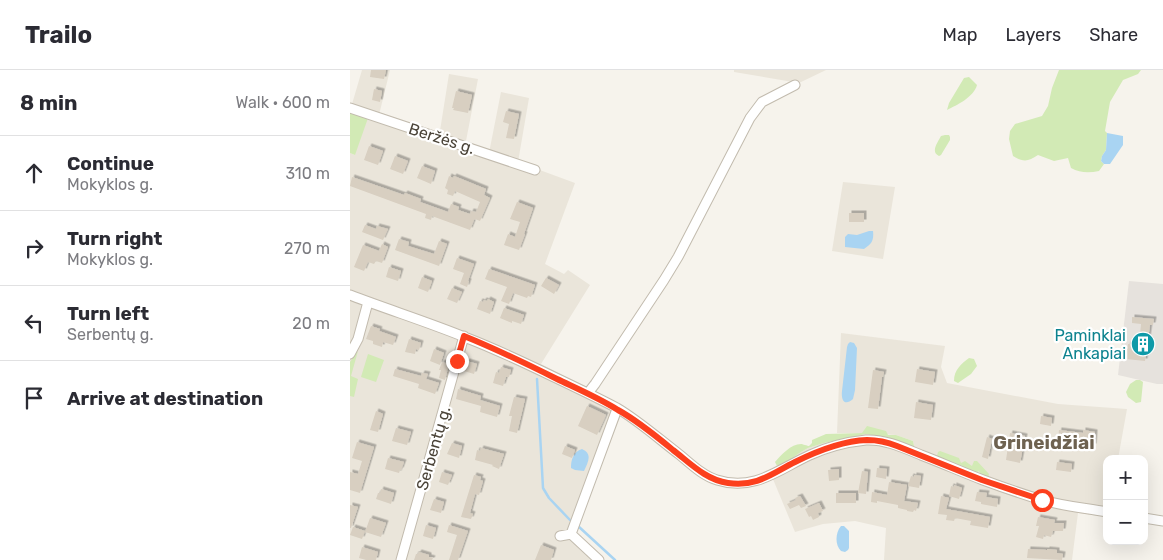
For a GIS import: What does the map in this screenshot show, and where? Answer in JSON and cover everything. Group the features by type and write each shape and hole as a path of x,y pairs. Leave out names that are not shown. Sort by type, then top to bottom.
{"street":[{"path":"588,393 678,257 750,118 762,102 795,85"},
{"name":"Beržės g.","path":"350,108 535,170"},
{"path":"350,295 464,336 588,393 637,421 696,468 722,482 741,483 757,481 767,478 803,458 826,448 867,440 884,442 905,448 982,480 1042,500 1103,511"},
{"path":"350,354 358,339 368,302"},
{"name":"Serbentų g.","path":"401,560 464,336"},
{"path":"571,534 617,409"},
{"path":"1148,519 1163,521"},
{"path":"560,536 571,534"},
{"path":"571,534 599,560"}],"shaded area":[{"path":"362,70 390,70 379,115 439,137 449,74 478,79 465,146 489,153 501,92 529,98 518,162 575,183 545,264 564,274 568,270 590,285 541,364 624,407 575,534 599,560 350,560 350,153 355,155 350,111"},
{"path":"734,70 826,70 799,83 734,72"},
{"path":"843,182 895,187 883,259 832,251"},
{"path":"1129,281 1163,284 1163,384 1118,375"},
{"path":"841,333 945,346 941,367 947,383 1058,404 1127,409 1119,455 1103,455 1103,516 1078,513 1072,560 884,560 886,528 855,521 823,524 795,532 770,472 777,466 808,448 866,434 914,446 913,441 896,435 837,433"}],"green space":[{"path":"1059,70 1141,70 1138,74 1123,80 1110,102 1105,131 1107,133 1106,150 1101,161 1104,164 1099,171 1085,172 1074,170 1071,168 1068,158 1054,161 1038,155 1026,160 1013,156 1009,139 1010,131 1015,124 1042,116 1048,106"},
{"path":"969,77 977,85 975,89 965,100 947,110 949,103 964,78"},
{"path":"350,111 368,118 355,155 350,153"},
{"path":"949,135 950,140 939,156 936,154 935,149 941,136"},
{"path":"358,351 351,376 358,379 354,397 350,396 350,362"},
{"path":"368,354 384,360 376,382 361,377"},
{"path":"969,358 974,359 977,366 971,374 958,383 954,381 957,370"},
{"path":"1136,380 1143,382 1141,402 1136,403 1128,397 1126,392 1130,384"},
{"path":"867,426 886,431 888,435 896,435 913,441 914,446 912,448 891,439 866,434 808,448 777,466 775,462 787,450 797,444 809,446 812,440 826,434 862,433"},
{"path":"940,451 959,458 961,463 965,461 972,466 974,461 977,461 989,474 988,478 980,474 979,471 975,473 963,469 961,465 945,462 937,456"}],"water":[{"path":"1107,133 1123,136 1123,145 1110,164 1104,164 1101,161 1106,150"},
{"path":"873,231 873,239 864,249 845,247 845,237 848,234 857,235"},
{"path":"850,342 854,343 857,348 855,390 853,399 845,402 842,394 847,347"},
{"path":"582,449 588,453 588,461 584,471 575,470 571,468 572,459 576,452"},
{"path":"841,526 844,526 849,531 849,548 845,552 841,551 837,542 837,535"}],"building":[{"path":"371,70 386,70 384,79 370,77"},
{"path":"374,89 382,91 380,102 372,100"},
{"path":"456,91 472,95 468,113 453,110"},
{"path":"506,111 519,114 514,139 506,138 509,124 503,122"},
{"path":"369,146 383,151 378,165 364,160"},
{"path":"395,156 408,161 403,174 390,169"},
{"path":"422,166 435,171 431,184 417,178"},
{"path":"449,176 453,178 454,176 486,189 484,195 490,198 480,221 475,219 470,230 432,216 431,220 425,218 426,214 350,186 352,177 404,195 405,193 421,199 420,202 448,212 451,204 459,207 458,210 470,214 471,211 476,212 480,202 455,191 453,196 447,194 448,190 445,188"},
{"path":"517,202 533,208 519,250 504,245 508,234 515,237 520,222 510,219"},
{"path":"849,213 864,213 864,222 849,222"},
{"path":"365,225 376,229 377,226 388,229 383,240 362,232"},
{"path":"399,239 409,242 408,246 434,254 439,241 447,244 439,266 395,250"},
{"path":"382,244 388,247 382,263 376,261 374,264 368,262 364,271 354,267 363,245 379,251"},
{"path":"457,258 474,264 467,287 460,284 464,273 453,269"},
{"path":"389,267 401,271 398,281 386,277"},
{"path":"489,269 535,285 531,297 528,296 527,298 513,293 509,304 501,301 507,287 485,279"},
{"path":"422,277 432,281 428,292 418,288"},
{"path":"546,278 559,285 554,294 541,286"},
{"path":"452,288 462,292 457,303 447,299"},
{"path":"488,299 494,302 490,314 477,309 480,301 487,301"},
{"path":"504,308 524,315 521,324 512,321 512,323 500,318"},
{"name":"Paminklai Ankapiai","path":"1132,317 1154,319 1153,325 1150,325 1145,361 1126,359 1128,344 1139,345 1141,324 1132,323"},
{"path":"371,326 396,337 393,345 383,342 382,347 366,339"},
{"path":"409,339 421,343 419,350 416,349 415,354 405,352"},
{"path":"434,349 444,353 440,365 430,361"},
{"path":"467,361 477,364 474,374 464,371"},
{"path":"442,362 449,364 445,380 439,378"},
{"path":"501,367 511,370 503,386 493,383 496,372 499,373"},
{"path":"395,369 421,376 422,373 428,374 426,379 439,383 435,394 418,388 419,384 393,376"},
{"path":"917,369 935,372 933,385 915,382"},
{"path":"873,370 884,372 878,409 868,408"},
{"path":"458,389 481,396 480,400 500,406 497,417 480,412 481,406 456,399"},
{"path":"514,397 525,399 517,433 509,431 512,416 509,416"},
{"path":"916,402 933,405 931,420 914,418"},
{"path":"587,406 606,415 597,435 578,426"},
{"path":"376,411 383,414 378,432 370,430"},
{"path":"1041,416 1052,418 1051,426 1040,424"},
{"path":"396,428 411,432 407,445 392,441"},
{"path":"1059,430 1083,433 1083,430 1095,432 1094,446 1080,444 1081,441 1058,439"},
{"path":"1010,433 1025,436 1020,463 1006,460"},
{"path":"987,437 992,439 988,459 982,457"},
{"path":"357,442 374,447 360,493 350,490 350,472 358,474 362,461 352,458"},
{"path":"452,443 462,446 459,458 447,454"},
{"path":"565,446 575,450 572,458 562,454"},
{"path":"481,448 504,454 499,469 493,465 475,460 477,450 480,451"},
{"path":"388,458 404,462 399,473 385,469"},
{"path":"1057,462 1072,464 1071,472 1056,470"},
{"path":"877,468 887,469 886,479 876,477"},
{"path":"839,469 839,480 829,481 828,470"},
{"path":"862,471 868,472 866,494 858,493"},
{"path":"442,472 452,475 448,485 439,482"},
{"path":"474,475 481,477 480,480 483,481 479,495 475,494 470,513 473,514 471,519 461,517"},
{"path":"914,475 921,476 919,488 908,486 911,476 914,477"},
{"path":"889,482 907,485 904,501 918,503 916,511 898,508 898,505 877,501 877,503 871,502 872,492 887,495"},
{"path":"954,485 962,488 959,499 949,496 951,486 954,487"},
{"path":"381,489 394,493 391,504 376,499"},
{"path":"977,492 987,493 986,497 998,499 997,507 975,501"},
{"path":"836,493 856,493 856,503 836,503"},
{"path":"800,496 806,506 801,508 799,505 790,509 787,504"},
{"path":"941,496 949,498 946,509 990,517 988,528 970,525 971,521 955,518 954,521 946,520 947,515 938,514"},
{"path":"434,499 444,502 441,513 430,510"},
{"path":"819,503 823,511 818,513 819,517 813,520 805,509"},
{"path":"350,505 358,507 351,528 350,528"},
{"path":"1038,517 1055,520 1054,523 1064,523 1063,531 1053,531 1051,537 1044,535 1043,539 1036,537 1039,526 1036,526"},
{"path":"370,518 386,523 381,537 365,532"},
{"path":"426,525 436,528 433,539 423,536"},
{"path":"449,525 468,531 458,560 449,560 457,535 447,532"},
{"path":"353,527 365,531 362,539 350,535"},
{"path":"541,545 554,550 551,560 535,560"},
{"path":"362,547 378,552 376,560 359,558"},
{"path":"1028,549 1057,550 1057,553 1063,554 1062,560 1027,558"},
{"path":"419,552 429,555 429,557 433,558 432,560 414,560"}],"waterway":[{"path":"537,379 543,488 549,498 570,520"},
{"path":"578,526 615,560"}],"place":[{"name":"Paminklai Ankapiai","path":"1143,344"}],"district":[{"name":"Grineidžiai","path":"1044,442"}],"route":[{"path":"457,361 464,336 514,358 617,409 637,421 696,468 722,482 741,483 757,481 767,478 794,462 826,448 867,440 884,442 905,448 982,480 1042,500"}]}
